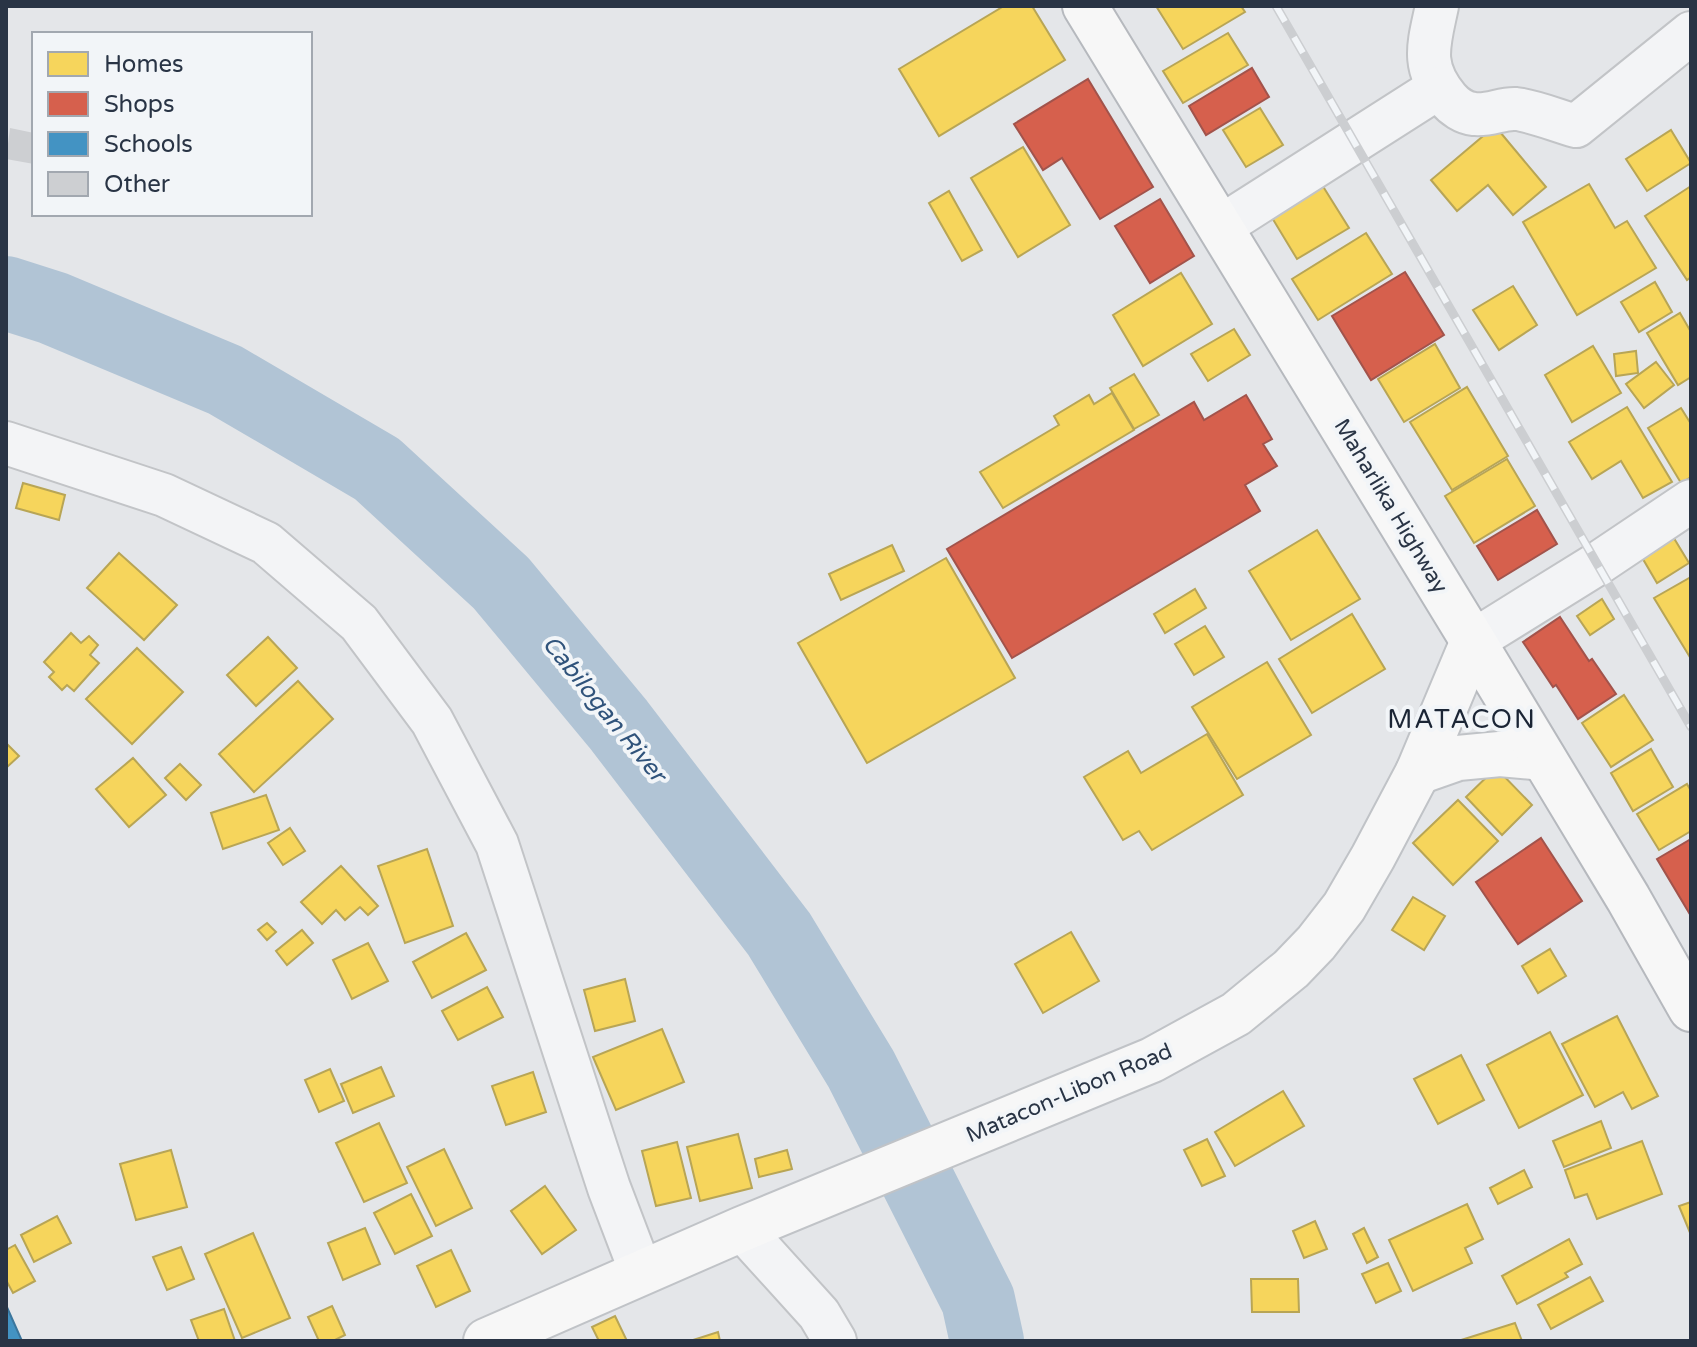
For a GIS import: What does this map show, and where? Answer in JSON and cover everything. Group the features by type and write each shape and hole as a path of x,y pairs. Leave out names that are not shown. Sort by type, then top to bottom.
{"main road":[{"name":"Maharlika Highway","path":"1085,6 1473,641 1691,1009"},
{"name":"Matacon-Libon Road","path":"486,1341 742,1229 1077,1093 1152,1060 1236,1014 1291,969 1344,907 1418,772 1473,641"},
{"path":"1418,772 1458,758 1500,754 1543,758"}],"street":[{"path":"1437,6 1429,39 1428,61 1438,88 1453,105 1468,114 1485,116 1514,109 1576,126 1691,33"},
{"path":"1220,227 1438,88"},
{"path":"6,443 164,495 266,543 359,623 432,721 497,844 609,1188 641,1272"},
{"path":"1473,641 1691,501"},
{"path":"742,1229 819,1314 835,1341"}],"building: Homes":[{"path":"1004,6 1032,6 1065,60 939,136 899,69"},
{"path":"1156,6 1241,6 1245,12 1183,49"},
{"path":"1228,33 1248,65 1183,103 1163,71"},
{"path":"1260,108 1283,145 1246,167 1223,130"},
{"path":"1495,126 1546,187 1513,215 1488,185 1457,211 1431,180"},
{"path":"1671,130 1691,163 1647,191 1626,159"},
{"path":"1023,147 1070,225 1018,257 971,178"},
{"path":"1319,180 1349,228 1297,259 1268,211"},
{"path":"1589,184 1615,228 1627,221 1656,268 1577,315 1523,222"},
{"path":"1691,186 1691,277 1687,280 1645,216"},
{"path":"949,191 982,250 962,261 929,203"},
{"path":"1366,233 1392,274 1318,320 1292,279"},
{"path":"1181,273 1212,324 1143,366 1113,315"},
{"path":"1655,282 1672,312 1639,332 1621,302"},
{"path":"1513,286 1537,325 1499,350 1473,310"},
{"path":"1680,313 1691,332 1691,377 1678,385 1647,333"},
{"path":"1234,329 1250,355 1208,381 1191,354"},
{"path":"1435,344 1460,388 1404,422 1378,379"},
{"path":"1593,346 1621,393 1572,422 1545,375"},
{"path":"1636,351 1638,373 1616,376 1614,354"},
{"path":"1656,362 1674,385 1644,408 1626,384"},
{"path":"1134,374 1159,415 1134,429 1110,388"},
{"path":"1467,387 1508,456 1452,490 1410,422"},
{"path":"1112,393 1134,430 1003,508 980,472 1059,425 1054,416 1089,395 1094,404"},
{"path":"1627,407 1672,482 1643,498 1621,461 1592,479 1569,442"},
{"path":"1681,408 1691,424 1691,477 1681,483 1648,428"},
{"path":"1507,459 1535,506 1474,543 1445,496"},
{"path":"23,483 65,495 59,520 16,508"},
{"path":"1317,530 1360,599 1291,640 1249,571"},
{"path":"1672,535 1689,563 1657,583 1640,554"},
{"path":"892,545 904,571 841,600 829,574"},
{"path":"119,553 177,605 144,640 87,588"},
{"path":"946,558 1015,678 867,763 798,643"},
{"path":"1691,577 1691,659 1654,598"},
{"path":"1195,589 1206,608 1165,633 1154,614"},
{"path":"1602,599 1614,619 1590,635 1577,616"},
{"path":"1352,614 1385,669 1312,713 1279,659"},
{"path":"1205,626 1224,657 1194,675 1175,644"},
{"path":"71,633 81,643 89,636 98,645 90,655 99,663 74,691 67,685 62,690 49,677 54,672 44,662"},
{"path":"268,637 297,668 256,706 227,675"},
{"path":"137,648 183,692 132,744 86,699"},
{"path":"1267,662 1311,735 1237,779 1192,707"},
{"path":"298,681 333,719 254,792 219,754"},
{"path":"1624,695 1653,740 1611,767 1582,723"},
{"path":"1207,734 1243,795 1152,850 1139,831 1123,840 1084,777 1128,751 1141,773"},
{"path":"6,743 19,756 6,768"},
{"path":"1651,749 1673,787 1633,811 1611,773"},
{"path":"133,758 166,795 129,827 96,789"},
{"path":"180,764 201,785 186,800 165,778"},
{"path":"1496,768 1532,805 1502,835 1466,797"},
{"path":"1687,784 1691,791 1691,831 1659,850 1637,814"},
{"path":"266,795 279,830 223,849 211,813"},
{"path":"1458,800 1498,841 1453,885 1413,843"},
{"path":"290,828 305,851 283,865 268,843"},
{"path":"427,849 453,926 405,943 378,866"},
{"path":"341,866 378,906 368,915 360,907 345,920 336,910 322,924 301,902"},
{"path":"1413,897 1445,916 1424,950 1392,930"},
{"path":"267,923 276,932 267,940 258,930"},
{"path":"302,930 313,943 287,965 276,951"},
{"path":"1071,932 1099,981 1043,1013 1015,964"},
{"path":"466,933 486,970 432,998 413,962"},
{"path":"368,943 388,981 352,999 333,960"},
{"path":"1550,949 1566,976 1538,993 1522,966"},
{"path":"625,979 635,1021 595,1031 584,990"},
{"path":"487,987 503,1017 458,1040 442,1011"},
{"path":"1617,1016 1658,1096 1632,1109 1623,1092 1595,1107 1562,1044"},
{"path":"662,1029 684,1082 616,1110 593,1057"},
{"path":"1550,1032 1583,1095 1519,1128 1487,1065"},
{"path":"1461,1055 1484,1100 1438,1124 1414,1079"},
{"path":"381,1067 394,1096 353,1113 341,1084"},
{"path":"330,1069 344,1101 319,1112 305,1080"},
{"path":"533,1072 546,1112 506,1125 492,1086"},
{"path":"1283,1091 1304,1126 1235,1166 1215,1132"},
{"path":"1601,1121 1611,1148 1564,1167 1553,1141"},
{"path":"379,1123 407,1183 364,1202 336,1143"},
{"path":"738,1134 752,1188 700,1201 687,1147"},
{"path":"1207,1139 1225,1176 1202,1186 1184,1150"},
{"path":"1642,1141 1662,1194 1597,1219 1587,1194 1575,1198 1565,1170"},
{"path":"677,1142 691,1198 656,1206 642,1151"},
{"path":"444,1149 472,1208 436,1226 407,1167"},
{"path":"171,1150 187,1207 136,1220 120,1164"},
{"path":"787,1150 792,1169 759,1177 755,1159"},
{"path":"1524,1170 1532,1187 1498,1204 1490,1188"},
{"path":"545,1186 576,1230 542,1254 511,1211"},
{"path":"411,1194 432,1236 395,1254 374,1213"},
{"path":"1691,1202 1691,1235 1679,1206"},
{"path":"1467,1204 1483,1239 1465,1248 1472,1263 1413,1291 1389,1240"},
{"path":"57,1216 71,1243 34,1262 21,1235"},
{"path":"1315,1221 1327,1249 1304,1258 1293,1231"},
{"path":"365,1228 380,1264 343,1280 328,1243"},
{"path":"1364,1228 1378,1257 1367,1263 1353,1234"},
{"path":"253,1233 290,1318 242,1338 205,1254"},
{"path":"1569,1239 1582,1264 1565,1273 1568,1277 1517,1304 1502,1276"},
{"path":"15,1245 35,1281 13,1293 6,1280 6,1250"},
{"path":"181,1247 194,1279 167,1290 153,1257"},
{"path":"451,1250 470,1291 436,1307 417,1266"},
{"path":"1388,1263 1401,1291 1376,1303 1362,1274"},
{"path":"1590,1277 1603,1301 1551,1329 1538,1305"},
{"path":"1251,1279 1298,1279 1299,1312 1252,1312"},
{"path":"332,1306 345,1335 333,1341 319,1341 308,1317"},
{"path":"224,1309 235,1341 199,1341 191,1320"},
{"path":"615,1316 627,1341 599,1341 592,1327"},
{"path":"1515,1323 1522,1341 1458,1341"},
{"path":"718,1332 720,1341 690,1341"}],"building: Shops":[{"path":"1252,68 1269,97 1206,135 1189,106"},
{"path":"1088,79 1153,187 1100,219 1062,158 1043,170 1014,124"},
{"path":"1160,199 1194,256 1150,283 1115,226"},
{"path":"1405,272 1444,335 1371,380 1332,316"},
{"path":"1246,395 1272,439 1263,444 1277,466 1245,485 1260,511 1012,658 947,549 1194,402 1204,420"},
{"path":"1537,510 1557,544 1498,580 1477,546"},
{"path":"1560,617 1589,661 1592,659 1616,694 1578,719 1523,642"},
{"path":"1541,838 1582,901 1518,944 1476,882"},
{"path":"1691,839 1691,916 1657,859"}],"building: Schools":[{"path":"6,1305 22,1341 6,1341"}],"building: Other":[{"path":"10,128 32,133 32,164 6,159"}],"waterway":[{"name":"Cabilogan River","path":"6,293 53,308 225,380 377,469 501,583 618,724 779,934 861,1069 978,1300 987,1341"}],"railway":[{"path":"1276,6 1691,727"}],"district":[{"name":"MATACON","path":"1462,719"}]}
